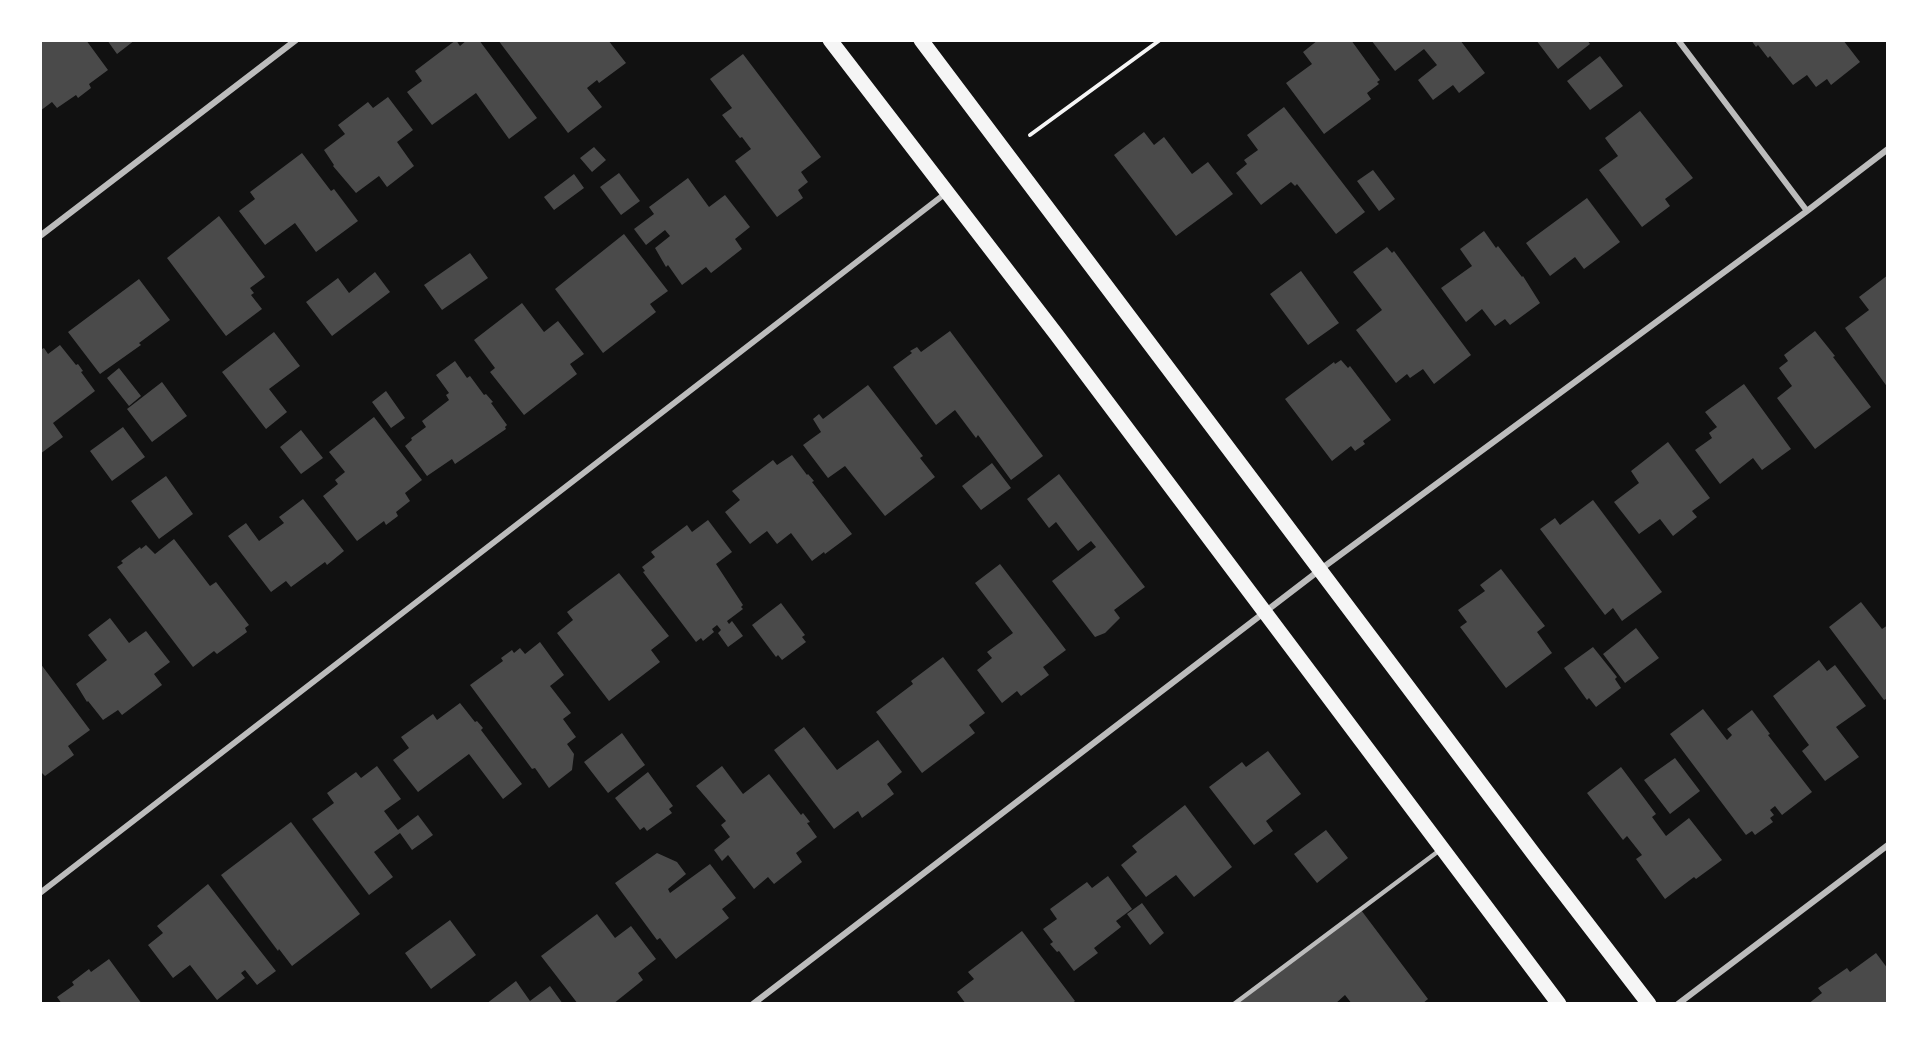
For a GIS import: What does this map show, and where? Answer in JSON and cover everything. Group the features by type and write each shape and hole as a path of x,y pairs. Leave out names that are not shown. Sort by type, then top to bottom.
{"main road":[{"path":"830,40 1056,334 1560,1004"},
{"path":"921,40 1649,1004"}],"street":[{"path":"40,236 296,40"},
{"path":"1678,40 1807,211"},
{"path":"753,1004 1265,611 1807,211 1887,149"},
{"path":"40,893 946,193"},
{"path":"1678,1004 1887,845"}],"lane":[{"path":"1234,1004 1442,848"}],"path":[{"path":"1005,154 1160,40"}],"building":[{"path":"40,40 86,40 108,70 89,84 91,88 78,98 76,95 57,108 52,102 40,111"},
{"path":"107,40 135,40 117,54"},
{"path":"456,40 460,46 467,40 479,40 537,118 509,139 476,93 432,125 407,92 422,81 415,71"},
{"path":"498,40 608,40 626,63 599,83 597,80 587,88 602,107 568,133"},
{"path":"1318,40 1351,40 1380,80 1377,82 1379,84 1367,93 1371,99 1324,134 1286,83 1312,64 1303,52"},
{"path":"1371,40 1460,40 1485,73 1459,93 1453,85 1433,100 1418,80 1437,65 1424,49 1395,71"},
{"path":"1536,40 1587,40 1590,44 1558,69"},
{"path":"1751,40 1843,40 1860,62 1831,85 1827,79 1816,87 1807,75 1793,85 1770,56 1768,58"},
{"path":"743,54 821,157 801,172 808,182 798,190 803,198 777,217 735,161 751,149 722,115 732,108 710,79"},
{"path":"1600,56 1623,86 1590,110 1567,81"},
{"path":"388,97 413,130 397,142 414,166 387,187 379,176 356,193 333,166 324,150 345,134 338,125 368,102 373,108"},
{"path":"1284,107 1365,212 1336,234 1297,184 1295,186 1291,182 1261,205 1236,173 1247,164 1244,160 1258,150 1247,135"},
{"path":"1640,111 1693,178 1665,199 1670,206 1642,227 1599,170 1618,156 1605,138"},
{"path":"1144,132 1154,145 1164,137 1192,174 1208,162 1233,194 1176,236 1114,155"},
{"path":"594,147 606,160 592,172 580,158"},
{"path":"302,153 331,191 334,189 358,221 316,252 295,223 265,245 239,211 255,199 250,192"},
{"path":"1373,170 1395,199 1379,211 1357,181"},
{"path":"619,173 640,201 621,215 600,187"},
{"path":"574,174 584,188 554,210 544,197"},
{"path":"688,178 709,207 725,195 750,227 735,239 742,249 711,273 706,267 682,285 668,265 666,267 655,248 670,236 665,230 646,245 634,229 654,214 649,207"},
{"path":"1587,198 1620,242 1584,269 1575,257 1550,276 1526,243"},
{"path":"219,216 265,277 250,288 254,293 251,295 262,309 226,336 167,258"},
{"path":"1484,231 1496,248 1498,246 1523,276 1540,303 1510,325 1505,319 1495,326 1482,309 1466,322 1441,288 1472,266 1460,249"},
{"path":"624,234 668,291 650,304 656,312 603,353 555,289"},
{"path":"1387,247 1392,253 1394,251 1471,355 1434,384 1423,369 1410,378 1407,374 1396,383 1356,330 1382,310 1353,272"},
{"path":"470,253 488,278 442,310 424,285"},
{"path":"1301,271 1339,323 1308,345 1270,294"},
{"path":"375,272 390,292 332,336 306,302 338,278 349,293"},
{"path":"1888,275 1888,388 1845,328 1869,310 1859,297"},
{"path":"139,279 170,320 139,343 141,345 100,374 68,332"},
{"path":"522,303 544,332 558,321 584,354 570,364 577,374 524,415 490,372 495,368 474,340"},
{"path":"950,331 1043,456 1011,480 978,435 976,438 955,410 936,425 893,367 912,353 910,351 917,347 921,352"},
{"path":"1815,331 1871,407 1815,449 1777,398 1792,386 1779,368 1788,361 1784,355"},
{"path":"274,332 300,366 269,389 287,412 266,429 222,372"},
{"path":"60,345 76,365 78,364 95,391 53,423 63,437 40,454 40,350 44,348 48,354"},
{"path":"1341,360 1348,368 1350,366 1391,420 1363,441 1365,444 1355,451 1351,446 1332,461 1285,399 1334,362 1335,364"},
{"path":"455,361 467,378 470,376 484,395 486,394 493,402 491,403 507,425 506,429 455,464 452,459 427,476 405,446 412,440 411,438 426,427 422,421 449,400 446,395 449,393 436,375"},
{"path":"119,368 141,396 129,406 107,378"},
{"path":"162,382 187,416 152,442 127,409"},
{"path":"1744,384 1791,449 1762,470 1753,458 1720,484 1695,450 1712,438 1709,433 1717,427 1705,412"},
{"path":"868,385 923,456 920,458 935,477 885,516 845,466 828,478 803,445 821,432 813,419 819,414 823,419"},
{"path":"386,391 405,418 391,428 372,402"},
{"path":"374,417 422,480 405,493 410,501 396,512 398,516 386,525 384,521 357,541 323,496 338,484 335,480 345,472 329,452"},
{"path":"123,427 145,457 112,481 90,451"},
{"path":"301,430 323,458 301,474 280,447"},
{"path":"1668,442 1710,498 1692,511 1697,517 1673,536 1660,519 1639,534 1614,502 1639,483 1631,471"},
{"path":"792,455 852,534 812,561 791,533 777,544 767,531 750,544 725,512 740,500 732,491 773,460 777,465"},
{"path":"992,463 1011,488 981,510 962,486"},
{"path":"1059,474 1145,587 1114,610 1120,618 1105,633 1095,637 1052,581 1096,547 1091,541 1078,551 1056,522 1049,528 1027,499"},
{"path":"166,476 193,514 159,539 131,501"},
{"path":"303,499 344,551 327,565 325,562 291,587 286,581 271,592 228,536 246,523 259,541 284,523 279,517"},
{"path":"1593,500 1662,592 1622,621 1613,608 1605,615 1540,529 1555,518 1560,525"},
{"path":"708,520 732,552 716,564 743,605 741,607 743,609 727,621 729,624 732,621 743,636 728,647 718,633 721,630 717,625 712,629 714,632 703,641 701,638 696,642 643,572 645,571 642,567 655,557 651,552 687,525 692,532"},
{"path":"174,539 210,586 216,582 249,625 245,628 247,632 217,654 214,651 193,667 117,567 123,563 121,561 140,547 141,549 146,545 155,554"},
{"path":"1000,564 1066,650 1043,667 1049,675 1021,696 1017,691 1002,703 977,670 992,658 987,652 1013,633 975,583"},
{"path":"1501,569 1545,626 1537,632 1552,653 1506,688 1460,627 1467,622 1458,610 1485,591 1480,585"},
{"path":"619,573 669,636 651,650 660,662 609,701 557,633 573,620 567,612"},
{"path":"1861,602 1882,629 1888,625 1888,698 1884,700 1829,627"},
{"path":"781,603 805,635 802,637 806,642 782,660 778,655 776,657 752,625"},
{"path":"110,618 129,643 146,631 170,662 154,674 162,685 122,715 118,710 103,720 87,702 76,684 107,660 88,635"},
{"path":"1636,628 1659,658 1625,683 1603,654"},
{"path":"540,642 564,675 550,686 571,713 563,719 576,737 567,744 574,754 572,770 549,788 535,768 532,769 470,685 503,661 501,658 512,650 514,653 520,648 525,654"},
{"path":"1593,647 1617,677 1615,679 1621,688 1596,707 1589,698 1587,700 1564,668"},
{"path":"943,657 985,713 969,725 975,733 922,773 876,712 913,684 911,681"},
{"path":"1819,660 1827,671 1835,665 1866,706 1836,727 1859,757 1825,781 1802,751 1809,745 1773,696"},
{"path":"40,663 90,730 68,746 74,755 45,776 40,771"},
{"path":"460,703 475,722 477,721 483,728 481,730 522,784 503,799 469,754 418,792 393,760 409,748 401,737 433,714 437,720"},
{"path":"1703,709 1727,740 1732,735 1727,729 1752,710 1770,734 1768,735 1812,792 1782,815 1775,806 1770,810 1774,815 1770,818 1773,822 1755,835 1752,831 1746,835 1670,734"},
{"path":"804,727 837,770 878,740 902,772 887,784 894,794 862,818 858,811 834,829 774,750"},
{"path":"622,733 645,765 608,793 584,762"},
{"path":"1268,751 1301,794 1266,821 1273,831 1254,845 1209,787 1242,762 1246,767"},
{"path":"1675,758 1700,791 1670,814 1644,780"},
{"path":"377,766 401,799 384,811 398,830 418,815 433,835 412,850 400,833 374,852 393,877 369,895 312,819 334,803 327,793 356,772 361,778"},
{"path":"722,766 743,794 769,774 801,815 803,813 810,822 807,823 817,837 796,853 802,862 774,884 768,877 754,889 728,855 722,861 714,850 730,837 721,825 726,821 696,786"},
{"path":"1621,767 1656,814 1652,817 1666,836 1689,818 1722,860 1665,899 1636,859 1642,855 1627,836 1623,840 1587,793"},
{"path":"648,772 673,806 669,809 672,813 647,831 644,827 640,830 615,798"},
{"path":"1185,805 1232,867 1194,897 1176,875 1146,897 1121,865 1137,852 1132,846"},
{"path":"291,822 360,914 292,966 279,949 278,951 221,875"},
{"path":"1326,830 1348,858 1317,883 1294,854"},
{"path":"657,853 677,862 686,874 668,889 670,893 710,864 736,898 722,909 729,918 676,959 660,938 657,940 615,883"},
{"path":"1108,876 1132,909 1116,921 1121,927 1094,948 1098,953 1074,971 1059,951 1057,952 1050,944 1053,942 1043,929 1057,919 1050,909 1087,882 1092,888"},
{"path":"208,884 276,971 257,985 245,970 241,973 245,978 217,1000 190,965 173,978 148,945 163,933 157,926"},
{"path":"1142,903 1164,933 1150,945 1127,914"},
{"path":"1361,910 1428,999 1422,1004 1352,1004 1345,995 1335,1004 1237,1004"},
{"path":"597,914 615,938 631,926 656,959 638,973 643,980 613,1004 578,1004 541,956"},
{"path":"450,920 476,955 431,989 405,953"},
{"path":"1022,931 1075,1001 1071,1004 966,1004 957,992 974,979 968,972"},
{"path":"1876,953 1888,969 1888,1004 1808,1004 1822,993 1818,988 1847,968 1850,972"},
{"path":"109,959 142,1004 62,1004 57,997 74,985 72,982 89,969 91,972"},
{"path":"516,981 530,1001 550,986 563,1004 486,1004"}]}
